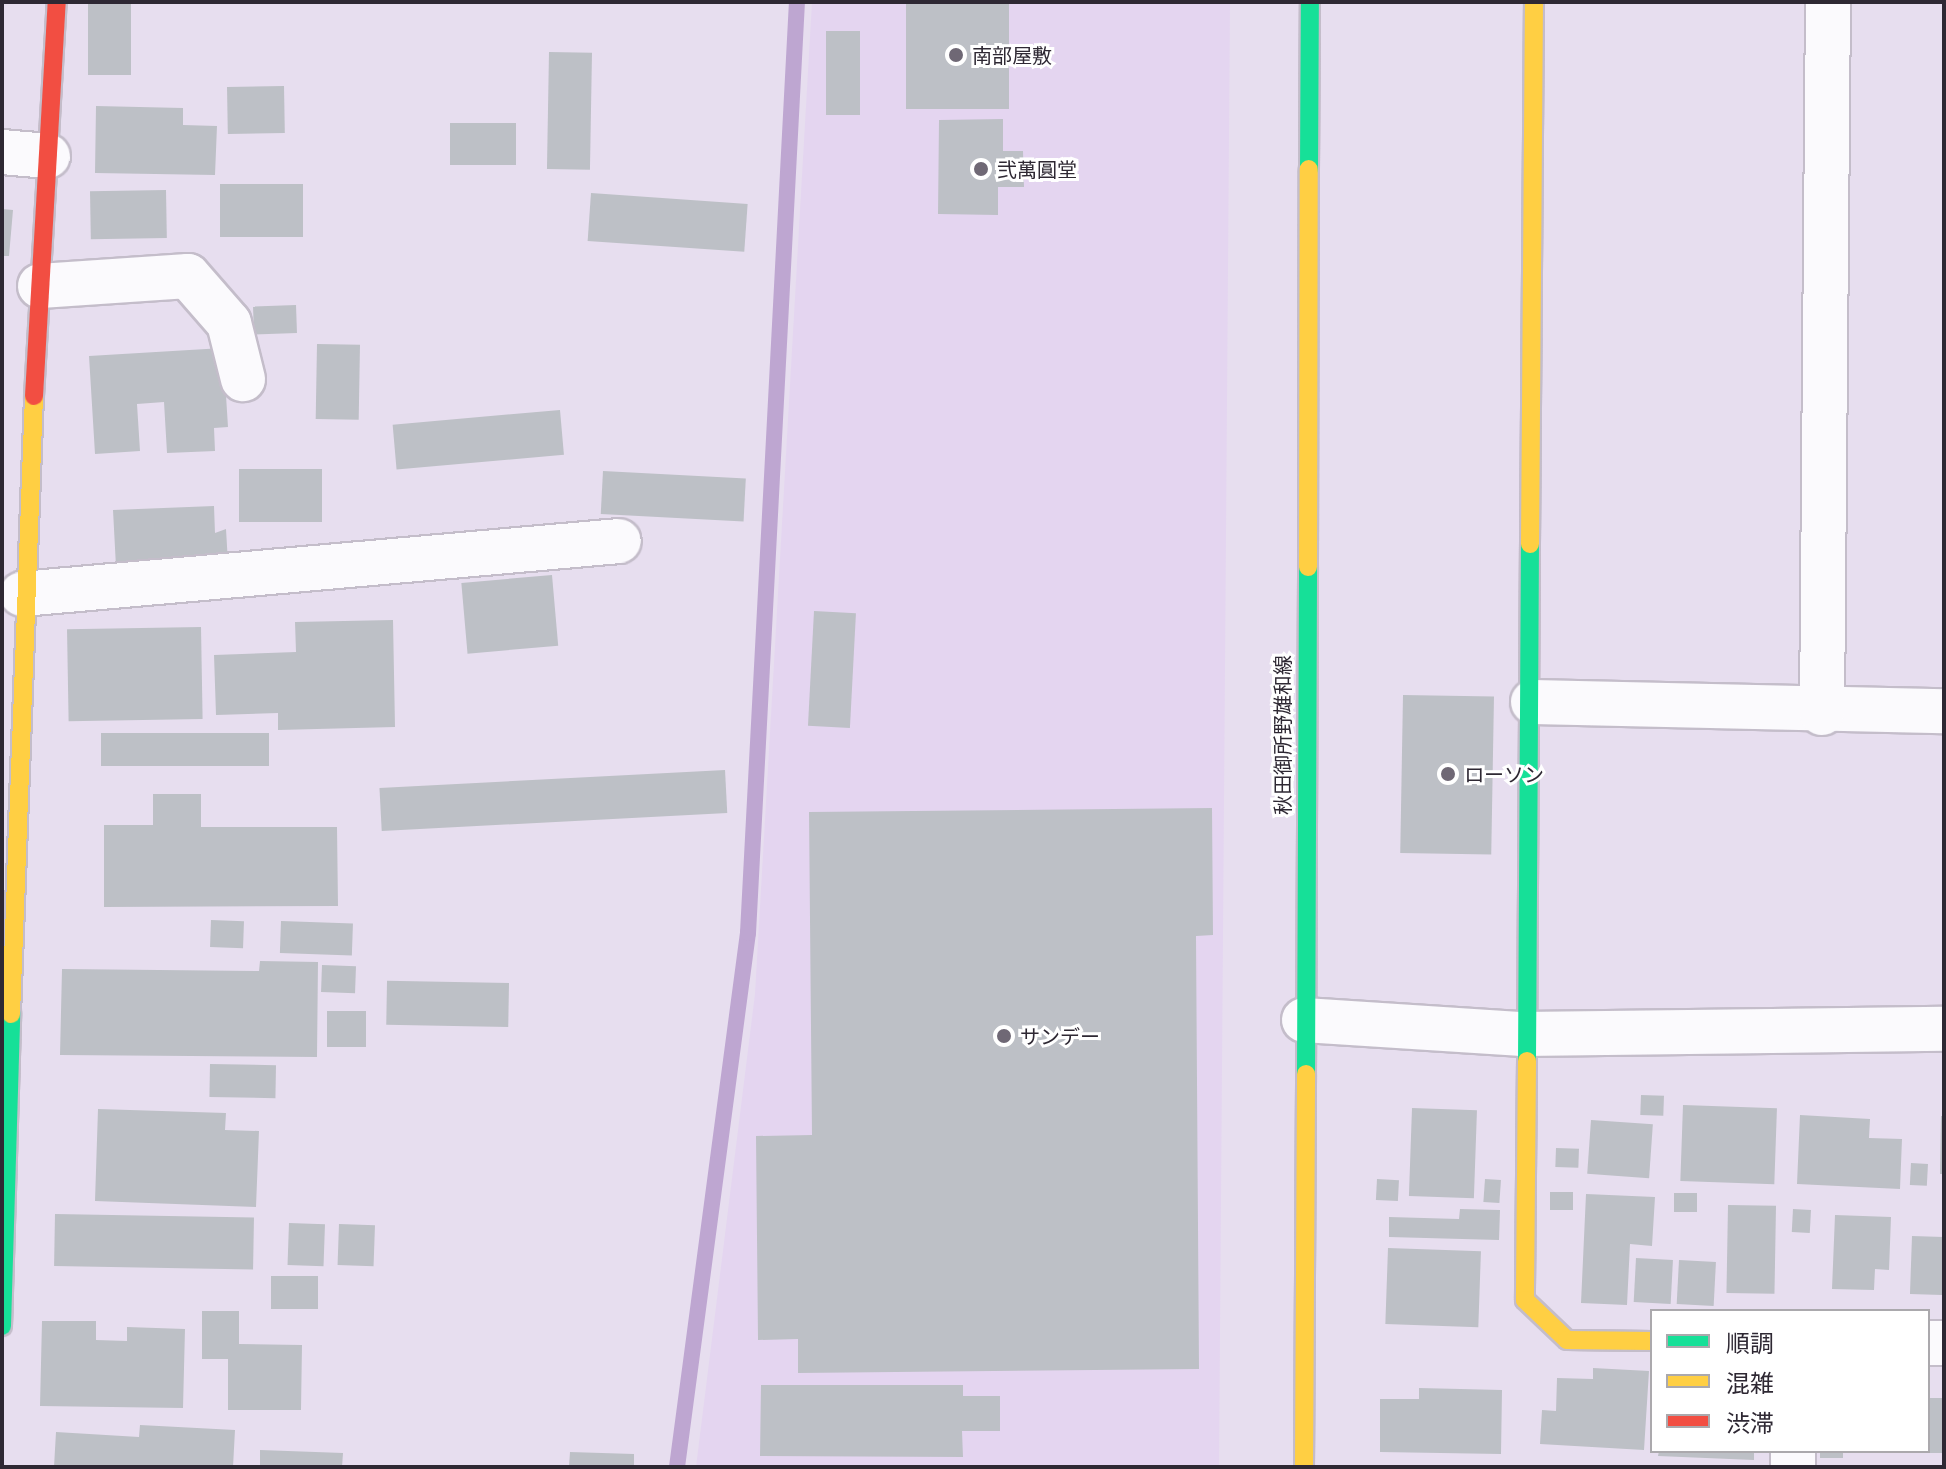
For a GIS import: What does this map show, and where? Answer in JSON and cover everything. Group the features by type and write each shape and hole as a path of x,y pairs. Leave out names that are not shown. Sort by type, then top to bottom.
{"street":[{"path":"2,1326 22,594 57,2"},
{"name":"秋田御所野雄和線","path":"1304,1467 1310,2"},
{"path":"1534,2 1533,702 1523,1034 1525,1300 1567,1340 1650,1341"},
{"path":"1822,713 1828,2"},
{"path":"2,152 48,156"},
{"path":"40,286 188,276 229,323 243,379"},
{"path":"22,594 619,541"},
{"path":"1533,702 1822,713 1944,711"},
{"path":"1304,1020 1523,1034 1944,1029"}],"shaded area":[{"path":"812,2 1230,2 1219,1467 696,1467 755,994"}],"building":[{"path":"88,2 131,2 131,75 88,75"},
{"name":"南部屋敷","path":"906,2 1009,2 1009,109 906,109"},
{"path":"826,31 860,31 860,115 826,115"},
{"path":"549,52 592,53 590,170 547,169"},
{"path":"284,86 285,133 228,134 227,87"},
{"path":"96,106 183,108 183,125 217,126 215,175 95,173"},
{"name":"弐萬圓堂","path":"1003,119 1003,151 1023,151 1024,187 998,187 998,215 938,214 939,120"},
{"path":"450,123 516,123 516,165 450,165"},
{"path":"220,184 303,184 303,237 220,237"},
{"path":"166,190 167,238 91,239 90,191"},
{"path":"591,193 748,204 744,252 588,241"},
{"path":"2,209 13,210 9,256 2,256"},
{"path":"296,305 297,333 254,334 253,307"},
{"path":"317,344 360,345 359,420 316,419"},
{"path":"223,348 228,427 214,428 215,451 167,453 164,402 137,404 140,451 95,454 89,356"},
{"path":"560,410 564,455 397,469 393,425"},
{"path":"239,469 322,469 322,522 239,522"},
{"path":"603,471 746,478 744,521 601,514"},
{"path":"214,506 215,533 226,529 228,563 116,567 113,510"},
{"path":"552,575 558,646 468,654 461,583"},
{"path":"814,611 856,613 850,728 808,726"},
{"path":"393,620 395,727 278,730 278,713 216,715 214,655 296,652 295,622"},
{"path":"201,627 203,719 69,721 67,629"},
{"name":"ローソン","path":"1403,695 1494,697 1491,855 1400,853"},
{"path":"101,733 269,733 269,766 101,766"},
{"path":"725,770 727,813 382,831 379,788"},
{"path":"153,794 201,794 201,827 337,827 338,906 104,907 104,825 153,825"},
{"name":"サンデー","path":"1212,808 1213,935 1196,936 1199,1369 798,1373 798,1339 758,1340 756,1136 812,1135 809,812"},
{"path":"211,920 244,921 243,948 210,947"},
{"path":"281,921 353,924 352,955 280,953"},
{"path":"260,961 318,962 317,1057 60,1055 62,969 259,971"},
{"path":"322,965 356,966 355,993 321,992"},
{"path":"387,981 509,983 508,1027 386,1025"},
{"path":"327,1011 366,1011 366,1047 327,1047"},
{"path":"210,1064 276,1065 275,1098 209,1097"},
{"path":"1641,1095 1664,1096 1663,1116 1640,1115"},
{"path":"1683,1105 1777,1108 1774,1184 1680,1181"},
{"path":"1412,1108 1477,1110 1474,1198 1409,1196"},
{"path":"98,1109 226,1113 225,1130 259,1131 256,1207 95,1201"},
{"path":"1800,1115 1870,1119 1869,1138 1902,1139 1900,1189 1797,1184"},
{"path":"1941,1116 1944,1116 1944,1174 1940,1174"},
{"path":"1591,1120 1653,1124 1649,1178 1587,1174"},
{"path":"1556,1148 1579,1149 1578,1168 1555,1167"},
{"path":"1911,1163 1928,1164 1927,1186 1910,1185"},
{"path":"1377,1179 1399,1180 1398,1201 1376,1200"},
{"path":"1485,1179 1501,1180 1499,1203 1483,1202"},
{"path":"1550,1192 1573,1192 1573,1210 1550,1210"},
{"path":"1674,1193 1697,1193 1697,1212 1674,1212"},
{"path":"1586,1194 1655,1197 1652,1246 1630,1244 1627,1305 1581,1303"},
{"path":"1728,1205 1776,1206 1774,1294 1726,1293"},
{"path":"1460,1209 1500,1210 1499,1240 1389,1237 1389,1217 1459,1219"},
{"path":"1793,1209 1811,1210 1810,1233 1792,1232"},
{"path":"55,1214 254,1217 253,1269 54,1266"},
{"path":"1835,1215 1891,1217 1889,1270 1875,1269 1874,1290 1832,1289"},
{"path":"289,1223 325,1224 324,1266 288,1265"},
{"path":"339,1224 375,1225 374,1266 338,1265"},
{"path":"1912,1236 1944,1237 1942,1295 1910,1294"},
{"path":"1388,1248 1481,1251 1478,1327 1385,1324"},
{"path":"1636,1258 1673,1260 1671,1304 1634,1302"},
{"path":"1679,1260 1716,1262 1714,1306 1677,1304"},
{"path":"271,1276 318,1276 318,1309 271,1309"},
{"path":"202,1311 239,1311 239,1344 302,1345 301,1410 228,1410 228,1359 202,1359"},
{"path":"42,1321 96,1321 96,1340 127,1341 127,1327 185,1329 183,1408 40,1406"},
{"path":"1593,1368 1649,1371 1644,1450 1540,1444 1542,1410 1556,1411 1557,1378 1593,1379"},
{"path":"761,1385 963,1385 963,1396 1000,1396 1000,1431 962,1431 963,1457 760,1456"},
{"path":"1419,1388 1502,1390 1501,1454 1380,1452 1380,1399 1419,1399"},
{"path":"1930,1398 1944,1398 1944,1453 1930,1453"},
{"path":"140,1425 235,1430 233,1467 54,1467 56,1432 139,1437"},
{"path":"260,1450 343,1453 342,1467 260,1467"},
{"path":"570,1452 634,1454 634,1467 569,1467"},
{"path":"1659,1453 1754,1453 1754,1460 1658,1456"},
{"path":"1820,1453 1843,1453 1843,1458 1820,1458"}],"waterway":[{"path":"677,1467 748,933 797,2"}],"traffic: fast":[{"path":"1309,169 1310,2"},
{"path":"1527,1061 1530,544"},
{"path":"1306,1074 1308,567"},
{"path":"2,1326 11,1014"}],"traffic: slow":[{"path":"1530,544 1534,2"},
{"path":"1308,567 1309,169"},
{"path":"11,1014 34,396"},
{"path":"1527,1061 1525,1300 1567,1340 1650,1341"},
{"path":"1304,1467 1306,1074"}],"traffic: jam":[{"path":"34,396 57,2"}],"place":[{"name":"南部屋敷","path":"956,55"},
{"name":"弐萬圓堂","path":"981,169"},
{"name":"ローソン","path":"1448,774"},
{"name":"サンデー","path":"1004,1036"}]}
